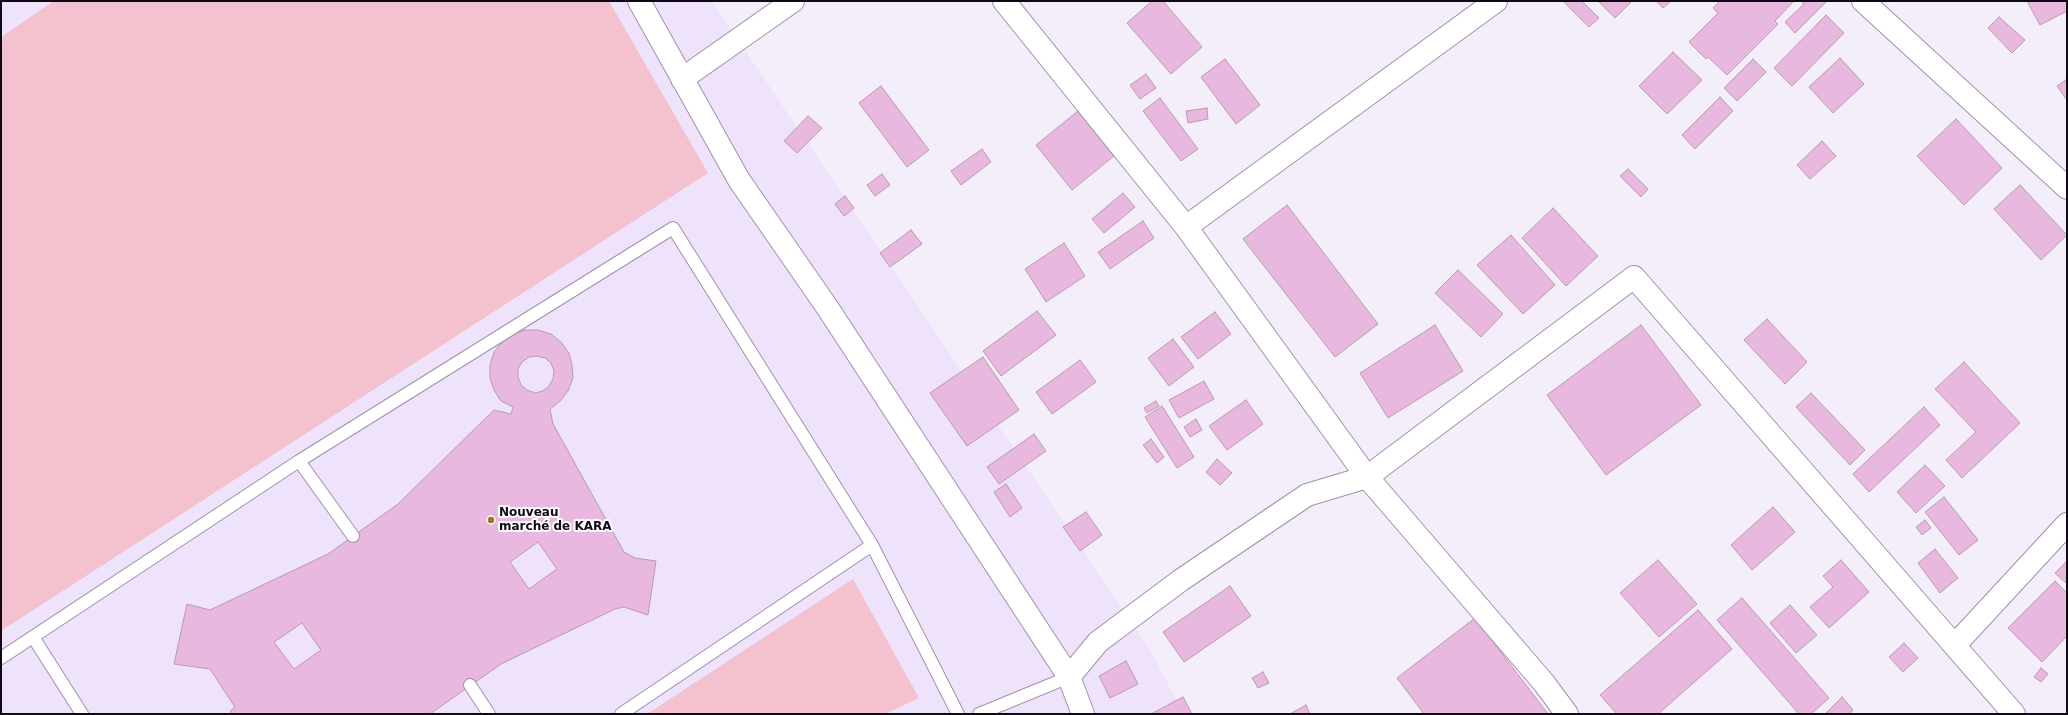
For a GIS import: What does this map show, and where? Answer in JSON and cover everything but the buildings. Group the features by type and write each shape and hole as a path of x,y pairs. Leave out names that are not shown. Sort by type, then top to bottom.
{"street":[{"path":"639,1 739,180 827,307 1069,677 1083,714"},
{"path":"682,79 793,1"},
{"path":"1004,1 1186,227 1367,477 1544,683 1567,714"},
{"path":"1186,227 1496,1"},
{"path":"1863,1 2067,188"},
{"path":"1069,677 1098,642 1181,580 1308,495 1367,477 1634,277 1955,644 2014,714"},
{"path":"1955,644 2067,524"}],"lane":[{"path":"1,658 299,461 673,228 872,545 958,714"},
{"path":"299,461 352,536"},
{"path":"621,714 872,545"},
{"path":"34,637 82,714"},
{"path":"979,714 1069,677"},
{"path":"470,685 489,714"}],"shaded area":[{"name":"Nouveau marché de KARA","path":"1,1 712,1 1150,650 1184,714 1,714"},
{"path":"54,1 609,1 708,173 1,631 1,37"},
{"path":"853,579 919,698 885,714 647,714"}],"place":[{"name":"Nouveau marché de KARA","path":"491,520"}]}
